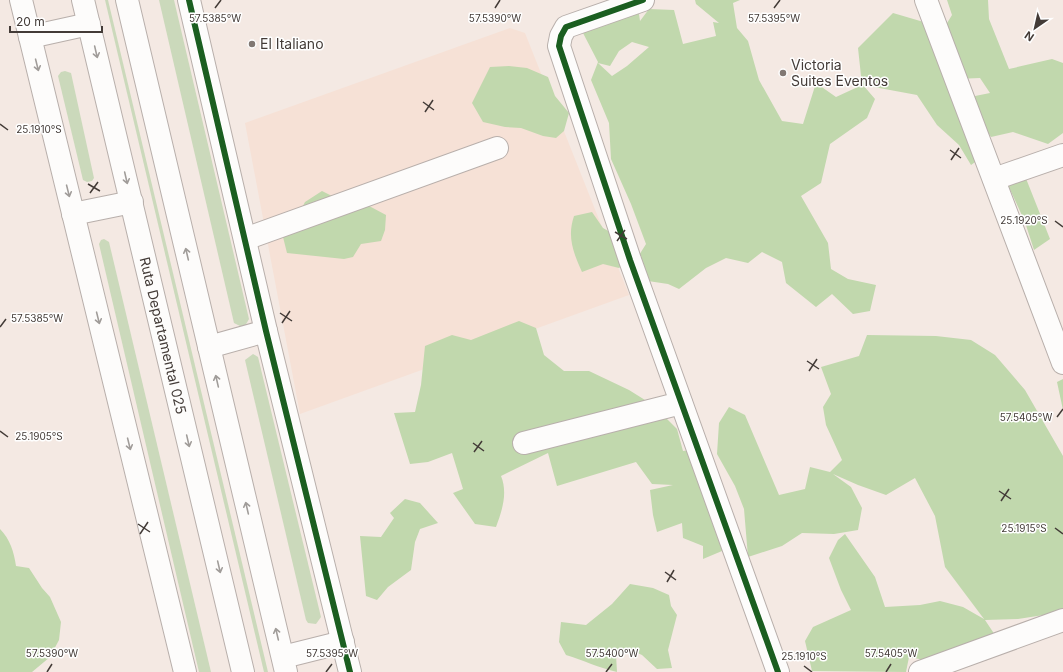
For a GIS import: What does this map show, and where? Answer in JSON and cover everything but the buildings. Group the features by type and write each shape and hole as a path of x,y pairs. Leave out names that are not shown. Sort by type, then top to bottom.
{"main road":[{"path":"21,0 185,672"},
{"name":"Ruta Departamental 025","path":"83,0 244,672"},
{"path":"127,0 284,665 343,642"},
{"path":"189,0 266,331 350,672"},
{"path":"643,0 566,27 561,36 559,46 630,260 778,672"},
{"path":"926,0 1063,363"},
{"path":"30,37 89,24"},
{"path":"245,239 497,148"},
{"path":"994,178 1063,155"},
{"path":"73,214 132,202"},
{"path":"209,347 266,331"},
{"path":"524,443 681,403"},
{"path":"920,672 1063,620"}],"shaded area":[{"path":"510,28 525,33 629,295 300,414 245,123"}],"green space":[{"path":"105,0 108,0 268,672 264,672"},
{"path":"159,0 174,0 249,319 245,326 240,326 234,323"},
{"path":"695,0 740,0 733,3 737,28 748,41 759,80 782,121 803,124 816,83 836,97 862,85 858,48 893,13 944,28 952,15 947,0 988,0 989,19 1009,69 1052,59 1063,63 1063,133 1048,144 1013,132 991,137 973,111 975,96 990,93 980,78 956,79 985,155 971,165 959,145 937,125 917,95 863,85 875,99 867,118 830,144 821,183 801,196 828,243 831,269 848,279 876,285 870,311 853,314 832,294 816,307 786,283 782,262 762,252 748,263 726,258 706,268 679,289 668,284 648,281 636,260 646,244 631,204 611,159 609,123 591,80 598,62 583,33 590,19 638,7 640,21 649,9 674,10 683,44 716,36 713,22 719,23 696,4","holes":["632,42 649,47 627,66 612,76 598,63 610,66 619,51"]},
{"path":"509,66 527,68 548,77 555,96 569,113 564,131 556,138 543,136 521,128 505,127 483,122 472,103 490,67"},
{"path":"65,71 71,73 94,178 92,181 87,182 83,180 58,76 61,72"},
{"path":"1025,176 1050,239 1034,250 1025,222 1008,185"},
{"path":"322,191 340,200 356,199 386,215 385,230 381,241 361,244 353,257 344,259 287,253 282,233 295,221 305,202"},
{"path":"592,212 603,228 617,236 630,260 619,268 603,264 582,272 572,244 572,224 574,216"},
{"path":"104,239 109,242 211,672 199,672 99,244 101,240"},
{"path":"519,321 536,328 544,355 564,371 589,371 629,390 653,405 677,429 683,451 698,449 740,535 722,551 703,559 703,546 683,538 682,523 657,532 650,490 673,485 652,484 636,462 557,486 548,453 501,476 504,495 502,508 496,527 475,524 453,493 463,489 452,453 428,462 410,464 394,413 415,412 421,385 425,346 452,335 471,340"},
{"path":"867,335 936,336 971,340 995,355 1025,390 1063,456 1063,612 1018,619 985,620 995,635 987,660 961,667 909,657 906,672 812,671 805,641 813,627 851,610 841,590 829,558 838,540 845,534 875,577 885,607 920,605 940,601 963,607 984,619 945,567 935,516 915,478 886,495 833,474 851,487 862,508 858,530 834,534 802,533 782,546 748,557 744,509 735,486 717,454 719,423 729,407 745,415 779,495 805,489 810,467 830,472 842,460 826,425 823,407 831,394 821,367 859,356"},
{"path":"253,354 258,357 321,617 316,624 308,623 306,620 245,360"},
{"path":"1063,379 1063,410 1057,382"},
{"path":"405,499 420,503 438,523 420,529 415,542 411,570 388,587 377,600 366,596 360,536 381,537 394,518 390,513"},
{"path":"0,529 11,546 16,566 29,568 42,588 50,597 61,622 59,640 50,657 32,672 0,672"},
{"path":"630,584 653,588 669,595 671,606 677,615 668,650 672,668 657,669 642,655 628,649 616,655 617,672 566,655 559,642 561,622 586,625 612,604"}],"cycle path":[{"path":"189,0 266,331 350,672"},
{"path":"643,0 566,27 561,36 559,46 630,260 778,672"}],"place":[{"name":"El Italiano","path":"252,44"},
{"name":"Victoria Suites Eventos","path":"783,73"}]}
